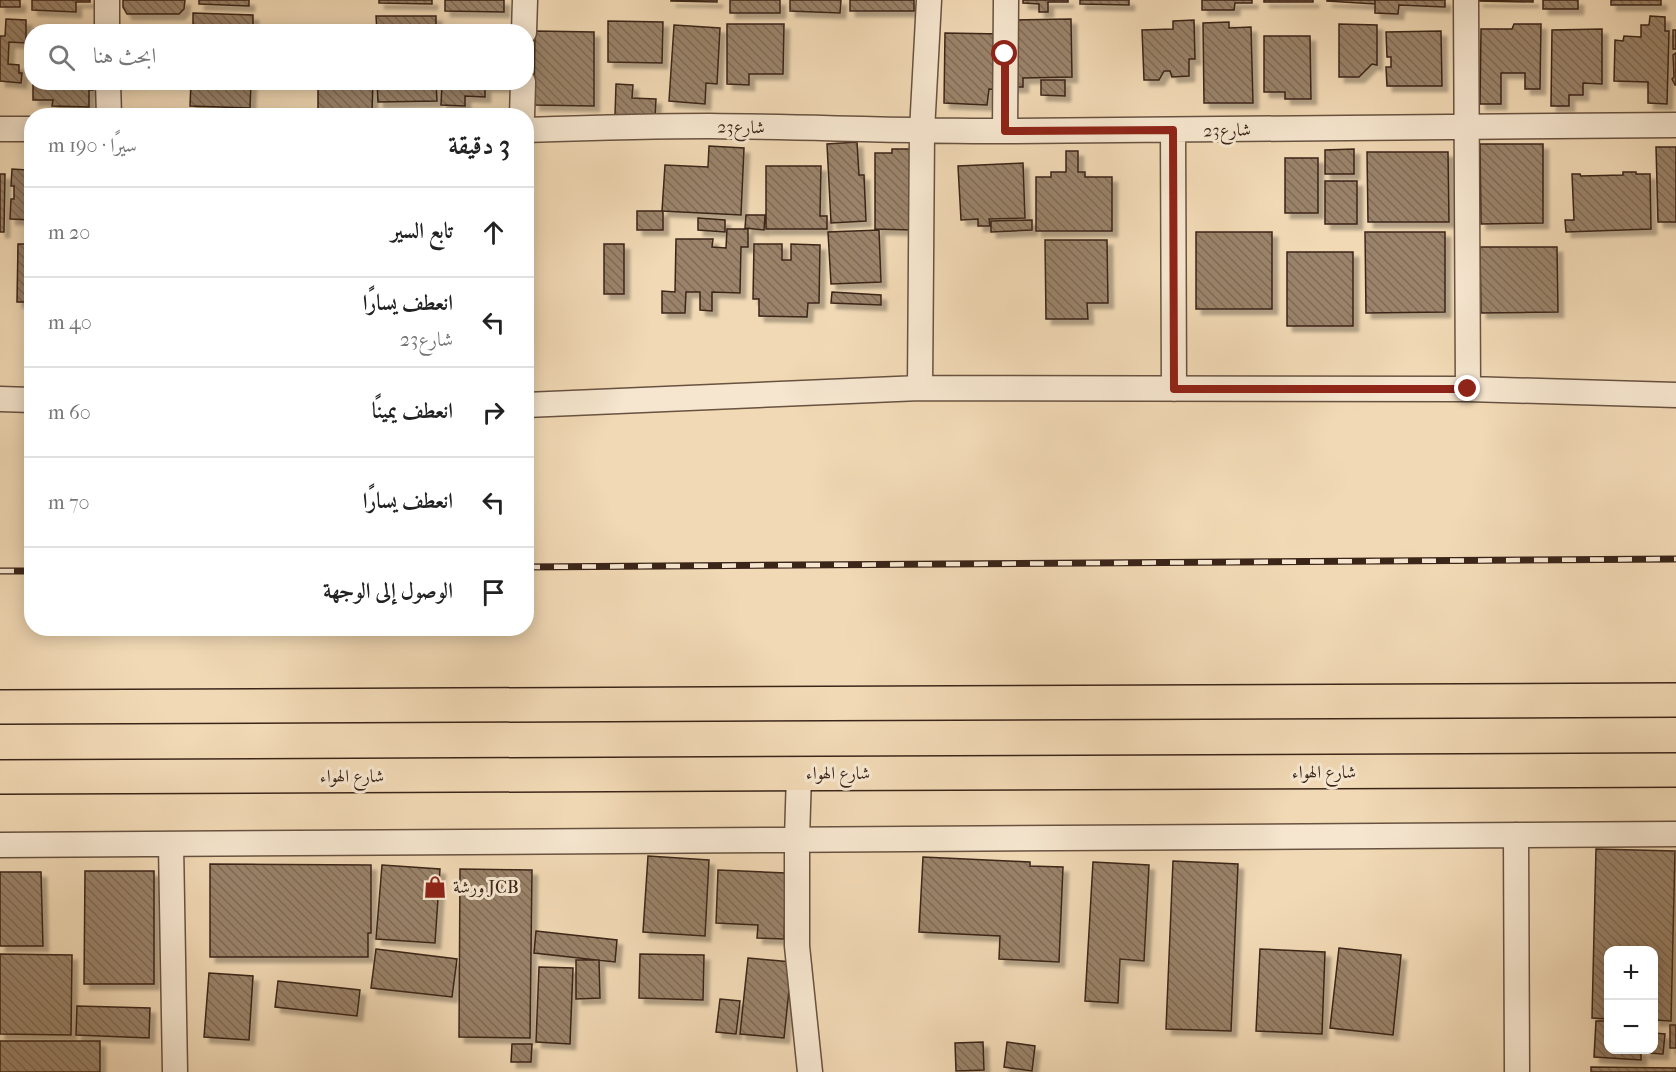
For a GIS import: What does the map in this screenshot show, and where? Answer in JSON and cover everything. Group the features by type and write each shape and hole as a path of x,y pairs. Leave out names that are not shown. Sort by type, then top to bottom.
{"highway":[{"path":"0,707 1676,700"},
{"name":"شارع الهواء","path":"0,777 1676,770"}],"street":[{"path":"107,0 107,24"},
{"path":"524,24 525,0"},
{"path":"920,388 922,131 929,0"},
{"path":"1005,131 1006,0"},
{"path":"1466,0 1468,389"},
{"path":"108,90 109,108"},
{"path":"522,108 523,90"},
{"name":"شارع23","path":"534,130 706,126 1005,131 1676,125"},
{"path":"0,129 24,129"},
{"path":"1173,130 1174,389"},
{"path":"534,405 920,388 1468,389 1676,395"},
{"path":"0,399 24,400"},
{"path":"799,774 797,946 810,1072"},
{"path":"0,845 1676,834"},
{"path":"1516,835 1517,1072"},
{"path":"171,845 175,1072"}],"building":[{"path":"0,0 20,0 20,7 0,7"},
{"path":"32,0 90,0 90,2 76,2 76,12 32,10"},
{"path":"123,0 185,0 184,9 179,14 127,14 123,7"},
{"path":"199,0 249,0 249,6 199,4"},
{"path":"379,0 432,0 432,4 379,3"},
{"path":"445,0 504,0 504,12 445,11"},
{"path":"717,0 717,2 671,1"},
{"path":"730,0 780,0 780,13 730,13"},
{"path":"790,0 841,0 840,13 790,11"},
{"path":"850,0 914,0 914,11 850,11"},
{"path":"1023,0 1068,0 1068,2 1048,2 1048,12 1039,12 1039,4 1023,3"},
{"path":"1080,0 1129,0 1129,5 1080,4"},
{"path":"1202,0 1252,0 1252,3 1235,3 1234,10 1202,10"},
{"path":"1264,0 1313,0 1313,2 1264,2"},
{"path":"1375,0 1375,4 1327,1"},
{"path":"1375,0 1445,0 1445,7 1399,5 1398,14 1375,13"},
{"path":"1533,0 1533,2 1478,1"},
{"path":"1543,0 1578,0 1578,9 1543,9"},
{"path":"1611,0 1661,0 1661,5 1611,5"},
{"path":"193,13 253,15 253,24 193,24"},
{"path":"376,16 436,16 436,24 376,24"},
{"path":"1650,16 1665,17 1665,31 1669,31 1667,104 1648,103 1648,82 1614,81 1615,40 1623,41 1624,36 1641,37 1641,25 1649,25"},
{"path":"6,19 26,20 24,43 9,42 8,64 19,65 19,73 22,73 21,83 0,81 0,36 5,36"},
{"path":"1071,19 1072,77 1023,78 1023,87 1012,87 1011,20"},
{"path":"1194,20 1195,59 1189,59 1189,76 1172,77 1170,71 1164,71 1159,80 1144,80 1142,30 1173,29 1173,21"},
{"path":"608,21 663,22 662,63 608,62"},
{"path":"1229,22 1229,28 1251,27 1253,103 1204,103 1203,23"},
{"path":"727,24 784,24 783,74 749,74 749,85 727,84"},
{"path":"1339,24 1377,25 1377,65 1372,64 1359,77 1339,77"},
{"path":"1514,24 1541,24 1540,89 1525,89 1525,73 1501,73 1501,104 1480,104 1481,29 1512,29"},
{"path":"674,25 720,28 717,84 706,83 705,104 669,101"},
{"path":"1602,29 1602,84 1583,83 1583,95 1569,95 1569,106 1551,106 1552,30"},
{"path":"1673,30 1676,30 1676,49 1673,49"},
{"path":"535,31 594,32 594,106 534,105"},
{"path":"1441,31 1442,86 1387,86 1386,67 1391,67 1391,57 1387,57 1386,32"},
{"path":"945,33 1002,34 1002,90 989,89 987,105 944,103"},
{"path":"1264,36 1310,36 1311,99 1285,99 1285,92 1264,92"},
{"path":"1676,53 1675,85 1672,79 1674,77 1673,55"},
{"path":"1041,80 1065,80 1065,96 1041,95"},
{"path":"616,84 633,85 632,98 656,99 655,117 615,115"},
{"path":"33,90 89,90 89,107 52,106 53,100 33,100"},
{"path":"191,90 251,90 250,108 190,106"},
{"path":"318,90 373,90 372,108 318,108"},
{"path":"377,90 436,90 437,101 378,102"},
{"path":"442,90 485,90 485,97 465,96 465,106 441,105"},
{"path":"857,142 859,175 864,175 866,221 831,223 827,144"},
{"path":"1480,144 1543,144 1543,223 1481,224"},
{"path":"709,146 744,148 741,215 662,211 665,165 708,167"},
{"path":"1656,147 1676,147 1676,222 1658,222"},
{"path":"892,149 913,149 912,230 875,229 875,153 892,153"},
{"path":"1354,149 1354,174 1325,174 1325,150"},
{"path":"1066,151 1078,151 1078,172 1085,172 1085,177 1112,177 1112,231 1036,231 1036,177 1051,177 1051,172 1066,172"},
{"path":"1367,152 1448,152 1449,222 1368,222"},
{"path":"1285,158 1318,158 1318,213 1285,213"},
{"path":"1023,163 1025,218 989,219 990,226 978,226 978,219 961,220 958,166"},
{"path":"766,166 821,166 820,216 827,216 827,229 766,229"},
{"path":"12,169 24,170 24,220 10,219 11,199 14,199 14,186 11,186"},
{"path":"1623,172 1650,174 1651,229 1566,232 1565,220 1574,220 1572,174 1581,176 1623,175"},
{"path":"0,174 5,174 4,232 0,232"},
{"path":"1325,181 1357,181 1357,224 1325,224"},
{"path":"637,211 663,211 663,230 637,230"},
{"path":"746,215 765,215 764,230 745,228"},
{"path":"698,218 725,220 725,232 698,230"},
{"path":"1032,220 1032,230 991,232 991,221"},
{"path":"727,229 748,229 748,247 741,247 740,293 712,292 712,311 700,310 700,292 686,292 685,313 662,313 662,291 675,292 676,239 713,239 712,247 726,248"},
{"path":"879,230 881,282 831,284 828,232"},
{"path":"1196,232 1272,232 1272,309 1196,309"},
{"path":"1365,232 1445,232 1445,312 1366,313"},
{"path":"1045,240 1107,240 1108,303 1087,303 1088,319 1046,319"},
{"path":"18,244 24,244 24,302 17,302"},
{"path":"604,244 624,244 624,294 604,294"},
{"path":"754,244 782,244 782,260 791,260 791,244 820,245 819,303 808,303 807,317 759,316 759,299 753,299"},
{"path":"1480,247 1557,247 1558,312 1481,313"},
{"path":"1287,252 1353,252 1353,326 1287,326"},
{"path":"832,292 881,295 881,305 831,303"},
{"path":"1596,849 1675,851 1671,1021 1658,1020 1658,946 1604,946 1604,1019 1592,1018"},
{"path":"648,856 709,860 705,936 643,932"},
{"path":"923,857 1030,862 1030,866 1063,867 1059,962 999,959 1000,936 919,932"},
{"path":"1173,861 1238,864 1231,1031 1166,1029"},
{"path":"1093,862 1149,865 1144,961 1120,959 1118,1003 1085,1001"},
{"path":"210,864 371,865 371,933 368,933 368,957 210,957"},
{"path":"382,865 440,869 435,943 376,939"},
{"path":"460,869 532,870 530,1038 459,1037"},
{"path":"718,870 786,873 784,939 757,938 758,925 716,923"},
{"path":"85,871 154,871 154,984 84,984"},
{"path":"0,872 41,872 43,946 0,946"},
{"path":"536,931 617,940 615,962 534,953"},
{"path":"1339,948 1401,955 1393,1035 1330,1028"},
{"path":"376,949 457,959 452,997 371,988"},
{"path":"1260,949 1325,952 1322,1034 1256,1031"},
{"path":"0,954 72,955 71,1035 0,1034"},
{"path":"640,954 704,955 703,1000 639,998"},
{"path":"748,958 792,962 784,1038 740,1034"},
{"path":"576,960 599,960 600,998 576,999"},
{"path":"539,967 573,968 570,1044 536,1042"},
{"path":"209,973 253,976 249,1040 204,1037"},
{"path":"278,981 360,990 357,1016 275,1007"},
{"path":"720,999 740,1001 736,1034 716,1032"},
{"path":"77,1006 150,1008 149,1038 76,1035"},
{"path":"1596,1021 1604,1021 1604,1054 1641,1054 1641,1060 1594,1057"},
{"path":"1670,1025 1676,1025 1676,1048 1670,1048"},
{"path":"1658,1033 1665,1034 1663,1054 1658,1054"},
{"path":"0,1041 100,1041 100,1072 0,1072"},
{"path":"983,1042 984,1070 956,1071 955,1043"},
{"path":"1007,1042 1035,1046 1032,1071 1004,1067"},
{"path":"512,1044 532,1044 531,1062 511,1062"},
{"path":"1591,1067 1676,1068 1676,1072 1591,1072"}],"railway":[{"path":"534,567 1676,559"},
{"path":"0,571 24,571"}],"place":[{"name":"ورشة JCB","path":"435,887"}],"route":[{"path":"1005,54 1005,131 1173,130 1174,389 1468,389"}]}
